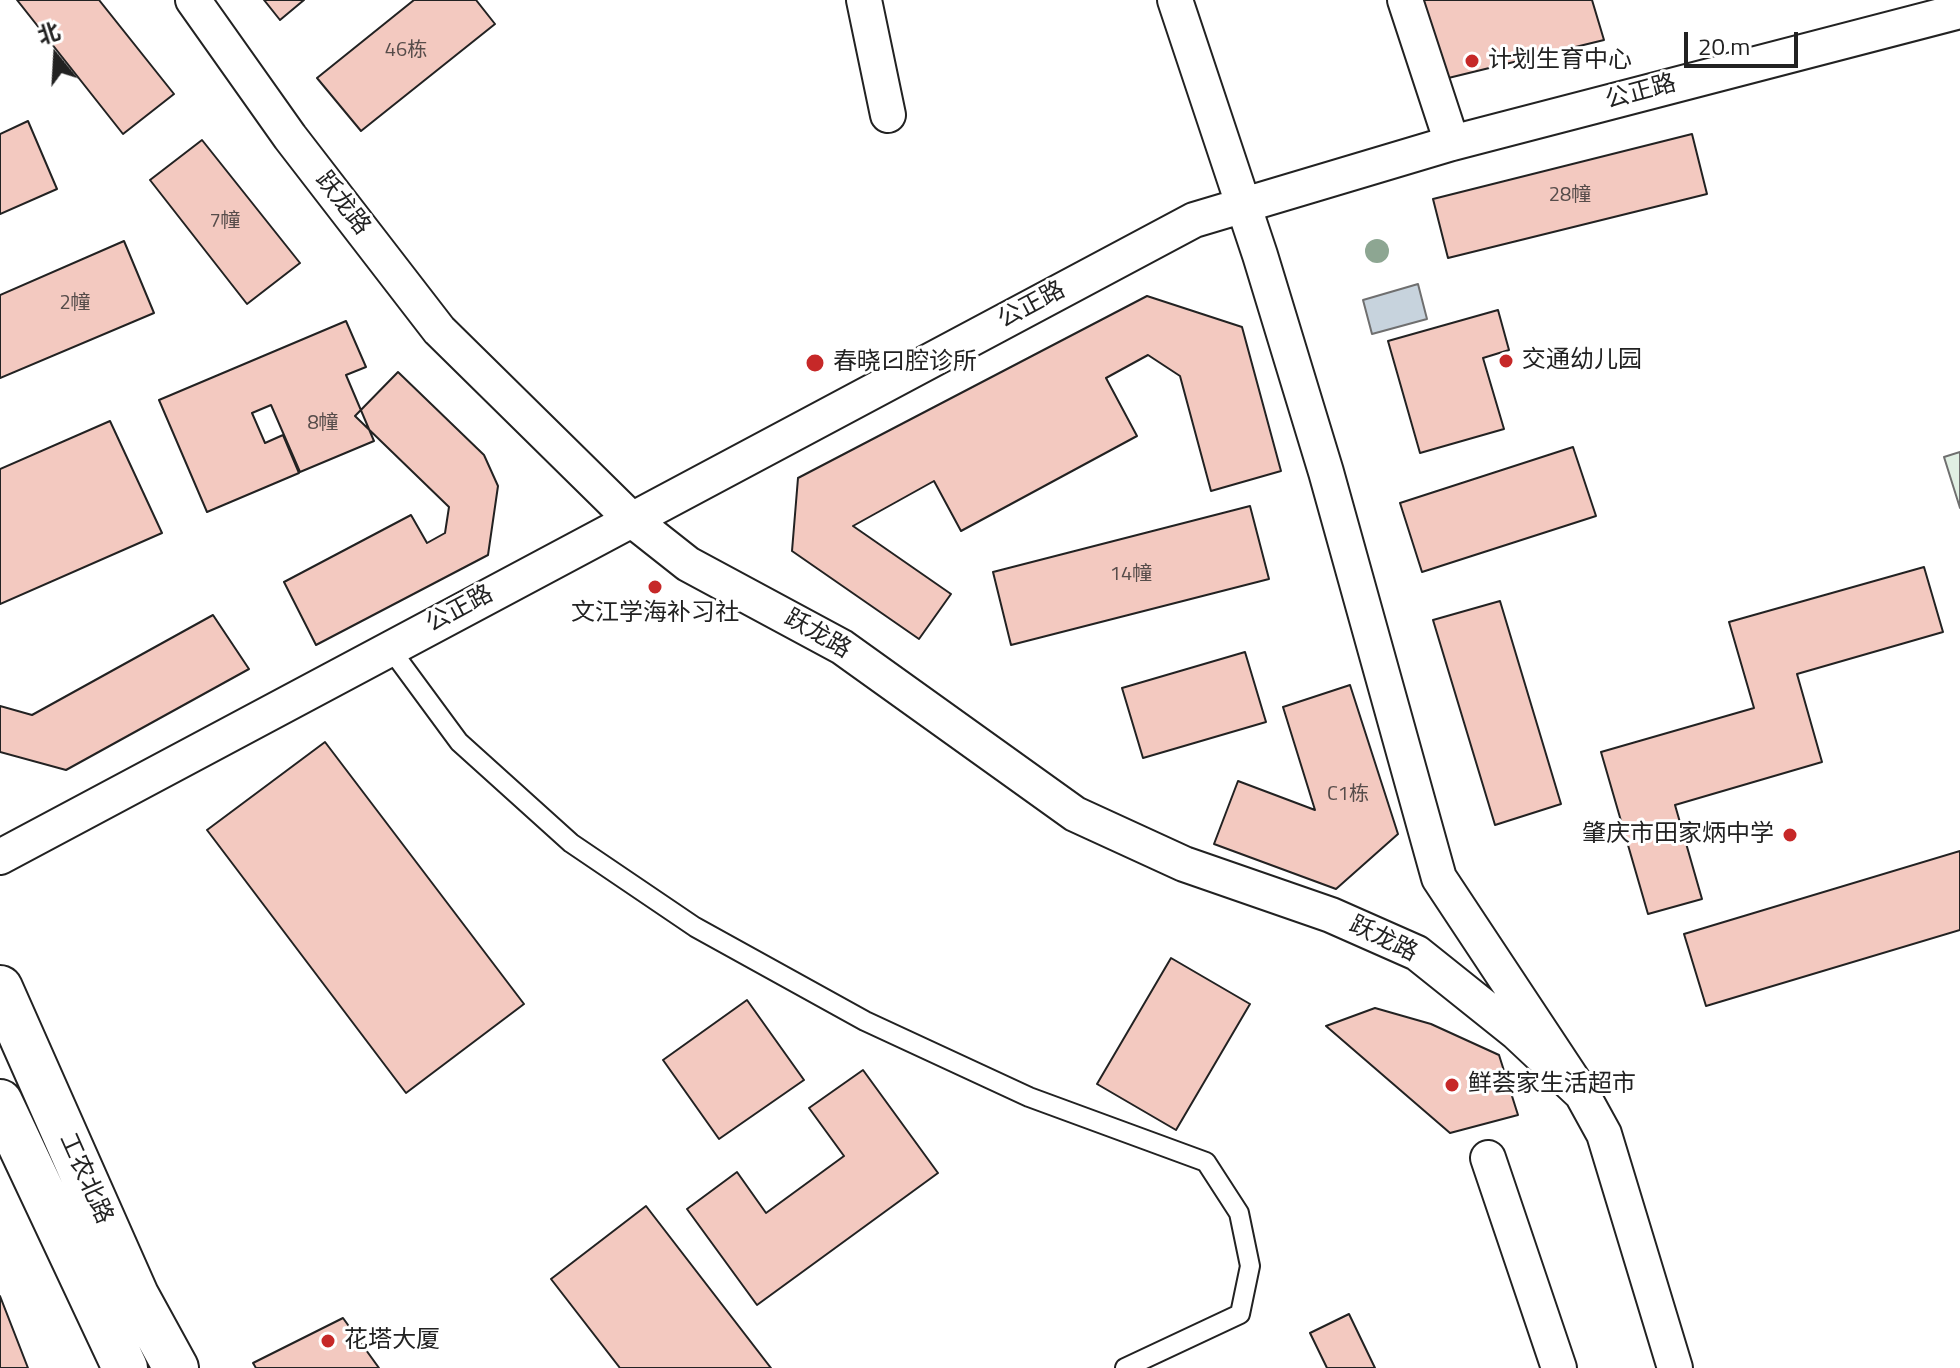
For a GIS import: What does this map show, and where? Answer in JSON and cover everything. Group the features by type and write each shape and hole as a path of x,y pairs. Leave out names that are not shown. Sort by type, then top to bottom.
{"street":[{"name":"跃龙路","path":"193,0 290,137 439,330 631,519 688,564 842,647 1075,814 1184,864 1331,915 1417,953 1517,1033 1582,1094"},
{"path":"864,0 888,115"},
{"path":"1175,0 1243,204 1326,472 1439,878 1582,1094 1604,1134 1675,1368"},
{"path":"1405,0 1452,143"},
{"name":"公正路","path":"0,857 1194,220 1885,14 1960,11"},
{"name":"工农北路","path":"0,988 136,1295 176,1368"},
{"name":"工农北路","path":"0,1102 125,1368"},
{"path":"1488,1158 1559,1368"}],"lane":[{"path":"389,647 459,742 571,843 695,927 892,1034 1029,1097 1206,1162 1239,1213 1250,1266 1240,1314 1125,1368"}],"green space":[{"path":"1960,452 1960,508 1944,457"}],"shaded area":[{"path":"1418,284 1427,319 1372,334 1363,300"}],"building":[{"path":"17,0 99,0 174,94 123,134"},
{"path":"264,0 304,0 280,20"},
{"path":"414,0 476,0 495,24 361,131 317,78"},
{"name":"计划生育中心","path":"1405,0 1592,0 1604,40 1432,82"},
{"path":"28,121 57,189 0,214 0,134"},
{"path":"1692,134 1707,194 1448,258 1433,199"},
{"path":"202,140 300,263 247,304 150,180"},
{"path":"124,241 154,313 0,378 0,295"},
{"path":"1147,296 1242,327 1281,471 1211,491 1180,376 1148,355 1106,378 1137,436 961,531 934,481 853,526 951,594 919,639 792,551 798,478"},
{"path":"1498,310 1509,350 1483,358 1504,429 1420,453 1388,341"},
{"path":"346,321 366,367 346,375 374,441 300,472 271,405 252,413 265,443 283,435 299,473 207,512 159,400"},
{"path":"398,372 484,455 498,486 488,555 316,645 284,582 411,515 427,543 445,533 449,507 355,416"},
{"path":"110,421 162,533 0,604 0,469"},
{"path":"1573,447 1596,516 1422,572 1400,503"},
{"path":"1250,506 1269,579 1011,645 993,572"},
{"path":"1924,567 1943,632 1797,674 1822,762 1675,805 1702,899 1648,914 1601,752 1754,708 1729,622"},
{"path":"1500,601 1561,804 1495,825 1433,620"},
{"path":"213,615 249,669 66,770 0,752 0,706 32,715"},
{"path":"1245,652 1266,722 1143,758 1122,688"},
{"path":"1350,685 1398,834 1336,889 1214,844 1238,781 1315,810 1283,707"},
{"path":"325,742 524,1004 406,1093 207,830"},
{"path":"1960,851 1960,930 1706,1006 1684,934"},
{"path":"1171,958 1250,1004 1176,1130 1097,1084"},
{"path":"747,1000 804,1080 719,1139 663,1060"},
{"name":"鲜荟家生活超市","path":"1375,1008 1431,1024 1499,1055 1518,1115 1450,1133 1326,1026"},
{"path":"863,1070 938,1173 757,1305 687,1209 737,1172 766,1213 844,1156 809,1108"},
{"path":"646,1206 771,1368 620,1368 551,1279"},
{"path":"0,1296 28,1368 0,1368"},
{"path":"1349,1314 1375,1368 1327,1368 1310,1333"},
{"name":"花塔大厦","path":"343,1318 379,1368 256,1368 253,1363"}],"place":[{"name":"计划生育中心","path":"1472,61"},
{"name":"交通幼儿园","path":"1506,361"},
{"name":"春晓口腔诊所","path":"815,363"},
{"name":"文江学海补习社","path":"655,587"},
{"name":"肇庆市田家炳中学","path":"1790,835"},
{"name":"鲜荟家生活超市","path":"1452,1085"},
{"name":"花塔大厦","path":"328,1341"}]}
